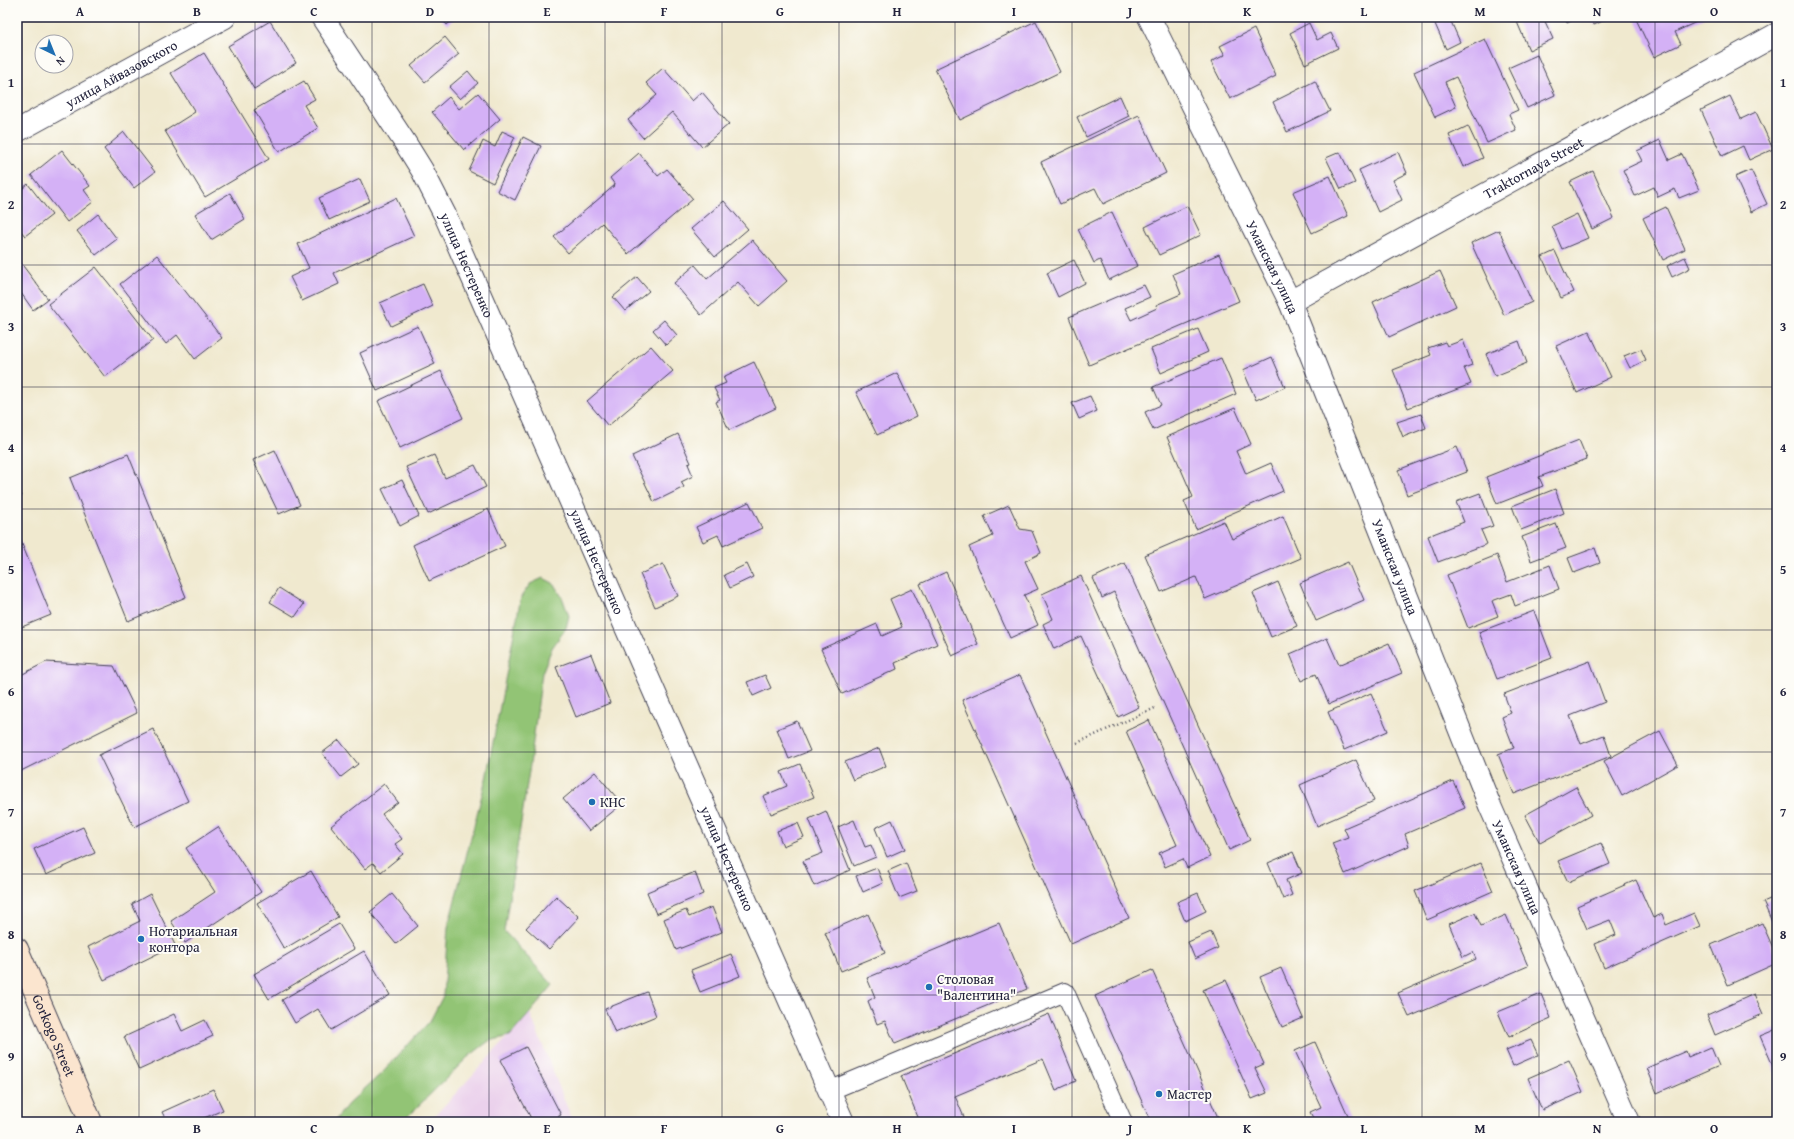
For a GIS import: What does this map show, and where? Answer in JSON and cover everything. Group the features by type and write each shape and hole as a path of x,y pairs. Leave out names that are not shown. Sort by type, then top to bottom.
{"main road":[{"name":"Gorkogo Street","path":"17,949 91,1122"}],"street":[{"name":"улица Айвазовского","path":"17,131 225,17"},
{"name":"улица Нестеренко","path":"322,17 404,141 422,170 445,215 830,1091 842,1122"},
{"name":"Уманская улица","path":"1149,17 1290,302 1490,806 1629,1122"},
{"name":"Traktornaya Street","path":"1290,302 1777,34"}],"lane":[{"path":"830,1091 1065,992 1123,1122"}],"path":[{"path":"1077,743 1154,708"}],"shaded area":[{"path":"530,1013 573,1122 429,1122"}],"green space":[{"path":"543,578 553,583 562,597 569,616 566,628 552,648 542,673 530,765 504,931 553,985 510,1036 489,1041 468,1057 402,1122 334,1122 348,1104 384,1071 430,1021 443,996 448,927 486,779 521,597 530,584"}],"building":[{"path":"440,17 456,17 447,25"},
{"path":"1432,17 1449,17 1460,42 1446,49"},
{"path":"1528,17 1543,17 1553,39 1529,50 1517,22"},
{"path":"1565,17 1579,17 1567,23"},
{"path":"1590,17 1611,17 1594,25"},
{"path":"1635,17 1707,17 1675,32 1681,44 1654,57"},
{"path":"270,21 296,63 254,89 228,46"},
{"path":"1036,21 1060,72 960,120 935,69"},
{"path":"1309,23 1317,40 1331,33 1338,48 1305,64 1290,33"},
{"path":"1254,29 1276,76 1230,99 1211,62 1225,55 1220,46"},
{"path":"445,37 459,54 425,82 411,66"},
{"path":"1485,39 1518,110 1509,114 1516,130 1487,143 1456,77 1445,82 1456,107 1435,117 1414,72"},
{"path":"204,53 269,159 205,197 165,131 195,112 171,73"},
{"path":"1537,55 1555,95 1527,108 1508,68"},
{"path":"663,68 692,101 702,92 729,124 702,147 672,112 643,138 628,120 657,95 646,83"},
{"path":"468,71 478,83 460,99 449,87"},
{"path":"304,81 315,99 304,105 318,128 279,152 254,110"},
{"path":"1315,81 1330,111 1287,132 1273,102"},
{"path":"478,93 500,119 464,150 432,112 449,97 459,109"},
{"path":"1120,96 1129,116 1086,137 1077,117"},
{"path":"1730,96 1741,119 1756,112 1773,149 1749,160 1743,146 1722,156 1701,110"},
{"path":"1139,115 1166,173 1103,204 1095,188 1060,204 1041,162"},
{"path":"1468,126 1483,158 1463,167 1449,135"},
{"path":"502,131 515,137 493,183 469,171 483,141 495,147"},
{"path":"124,132 155,172 134,188 104,149"},
{"path":"523,137 541,146 515,200 497,191"},
{"path":"1660,140 1669,160 1682,154 1699,190 1679,198 1675,189 1658,197 1654,187 1635,196 1623,170 1642,161 1637,151"},
{"path":"62,150 90,186 84,190 93,202 67,222 31,175"},
{"path":"1340,152 1355,183 1341,189 1326,158"},
{"path":"1398,152 1407,173 1393,180 1402,200 1378,212 1359,170"},
{"path":"639,153 658,176 667,169 693,199 628,254 602,223 568,253 554,237 615,185 610,178"},
{"path":"1751,170 1767,204 1751,212 1735,177"},
{"path":"1593,171 1614,218 1592,229 1570,182"},
{"path":"1330,176 1348,216 1312,233 1293,192"},
{"path":"360,179 370,201 329,220 319,198"},
{"path":"28,184 52,215 25,236 17,226 17,193"},
{"path":"230,193 245,219 211,240 195,214"},
{"path":"396,198 414,236 334,273 339,284 302,301 290,277 309,268 298,244"},
{"path":"724,201 748,229 715,257 691,229"},
{"path":"1187,206 1201,235 1159,255 1145,227"},
{"path":"1666,207 1685,249 1663,260 1643,218"},
{"path":"1112,212 1137,266 1109,280 1100,260 1094,263 1078,229"},
{"path":"98,214 117,239 96,255 77,231"},
{"path":"1577,214 1588,238 1562,249 1552,226"},
{"path":"1499,230 1532,302 1504,315 1471,243"},
{"path":"752,240 787,281 759,306 738,282 701,315 674,283 695,265 707,279"},
{"path":"1555,251 1574,292 1561,298 1542,257"},
{"path":"1219,254 1239,301 1089,365 1069,317 1144,285 1150,297 1125,308 1131,320 1157,308 1156,305 1181,294 1173,274"},
{"path":"157,255 222,338 195,359 177,335 166,344 120,284"},
{"path":"1685,257 1690,268 1672,277 1667,266"},
{"path":"17,258 48,299 33,310 21,293 17,296"},
{"path":"1074,260 1085,283 1058,297 1047,273"},
{"path":"96,267 153,340 105,377 48,304"},
{"path":"1440,271 1456,306 1389,337 1373,302"},
{"path":"637,277 649,291 625,311 613,297"},
{"path":"423,284 433,306 391,326 380,303"},
{"path":"664,320 677,335 666,345 653,330"},
{"path":"418,326 435,364 377,391 360,353"},
{"path":"1198,329 1208,352 1161,373 1151,349"},
{"path":"1589,331 1611,377 1577,393 1556,346"},
{"path":"1463,340 1472,365 1464,368 1471,384 1408,408 1393,370 1431,355 1428,348 1445,342 1447,346"},
{"path":"1519,341 1527,363 1495,376 1486,354"},
{"path":"651,346 673,371 608,426 587,401"},
{"path":"1641,349 1646,360 1630,368 1624,356"},
{"path":"1272,357 1285,387 1256,400 1243,370"},
{"path":"1221,358 1236,394 1153,430 1145,412 1161,405 1153,387"},
{"path":"754,362 776,408 729,430 716,402 720,400 714,388 726,383 723,377"},
{"path":"441,371 463,418 400,448 378,401"},
{"path":"897,373 917,416 877,435 856,392"},
{"path":"1090,396 1097,411 1079,419 1072,403"},
{"path":"1235,408 1251,444 1236,451 1246,474 1271,463 1283,491 1196,529 1184,501 1193,497 1167,437"},
{"path":"1421,414 1426,428 1403,437 1397,422"},
{"path":"678,434 691,463 688,464 693,476 681,482 684,487 654,502 632,456"},
{"path":"1579,440 1587,459 1539,477 1543,486 1497,504 1486,477"},
{"path":"1457,447 1467,472 1407,495 1398,470"},
{"path":"275,450 300,505 279,514 253,460"},
{"path":"128,454 186,597 128,621 70,478"},
{"path":"434,455 445,478 475,465 486,487 428,514 406,467"},
{"path":"402,480 419,516 400,526 382,489"},
{"path":"17,484 22,496 17,498"},
{"path":"1555,489 1564,513 1521,530 1512,506"},
{"path":"1480,493 1493,526 1481,530 1487,544 1438,562 1428,536 1464,522 1456,502"},
{"path":"749,502 762,528 723,546 718,535 703,542 696,527"},
{"path":"1009,505 1020,529 1032,531 1041,553 1025,561 1038,589 1024,595 1038,625 1010,638 969,547 993,536 984,516"},
{"path":"488,509 505,546 429,581 413,545"},
{"path":"1283,516 1301,558 1205,599 1196,577 1161,592 1145,555 1224,521 1232,539"},
{"path":"1556,524 1566,548 1531,561 1522,537"},
{"path":"17,532 51,615 17,629"},
{"path":"1595,548 1600,563 1574,573 1568,558"},
{"path":"1497,555 1507,582 1550,565 1559,589 1515,606 1511,594 1492,601 1498,616 1468,628 1447,575"},
{"path":"1348,562 1364,600 1316,621 1300,583"},
{"path":"1125,563 1250,840 1229,850 1114,592 1102,598 1093,578"},
{"path":"663,564 678,596 655,607 640,574"},
{"path":"747,564 753,577 730,588 724,575"},
{"path":"946,572 978,644 952,656 920,584"},
{"path":"1081,576 1139,707 1118,717 1081,636 1054,649 1043,624 1053,619 1042,594"},
{"path":"1278,582 1297,626 1271,637 1253,593"},
{"path":"279,588 304,604 295,617 270,602"},
{"path":"912,589 937,644 895,663 897,669 842,694 821,649 877,624 882,636 902,627 890,599"},
{"path":"1534,611 1552,658 1497,679 1479,632"},
{"path":"1327,638 1339,665 1389,643 1402,673 1329,704 1316,674 1301,681 1290,654"},
{"path":"591,654 610,703 576,717 556,667"},
{"path":"1590,661 1605,702 1570,716 1581,744 1604,735 1611,756 1514,794 1498,754 1514,748 1502,717 1511,713 1504,694"},
{"path":"46,662 114,666 137,713 17,773 17,677"},
{"path":"765,675 771,688 753,696 747,682"},
{"path":"1020,675 1129,918 1071,944 962,700"},
{"path":"1371,693 1388,731 1344,750 1328,712"},
{"path":"1149,720 1210,857 1187,868 1183,859 1165,867 1159,853 1177,845 1126,731"},
{"path":"797,721 810,751 789,759 777,729"},
{"path":"153,729 188,801 134,827 99,755"},
{"path":"1660,731 1678,765 1622,796 1604,761"},
{"path":"339,740 358,764 341,777 322,753"},
{"path":"879,748 886,766 853,780 845,762"},
{"path":"1356,760 1374,801 1317,826 1300,785"},
{"path":"800,764 814,797 771,814 763,796 787,786 781,772"},
{"name":"КНС","path":"595,772 622,804 589,831 563,799"},
{"path":"1453,781 1465,808 1405,834 1409,846 1345,874 1332,843 1348,837 1344,828"},
{"path":"384,784 398,802 382,814 402,839 395,844 403,854 381,872 373,863 365,869 331,826"},
{"path":"1576,787 1591,815 1540,843 1525,815"},
{"path":"826,811 850,870 814,886 803,861 823,853 809,819"},
{"path":"854,820 865,847 871,845 876,857 854,866 838,827"},
{"path":"892,820 905,849 887,857 875,828"},
{"path":"798,823 804,837 783,846 777,831"},
{"path":"83,827 95,853 46,875 34,849"},
{"path":"218,827 261,892 185,943 171,921 215,892 186,848"},
{"path":"1601,843 1610,864 1568,882 1558,861"},
{"path":"1293,852 1302,873 1286,880 1292,895 1283,899 1268,863"},
{"path":"906,863 917,891 899,898 888,871"},
{"path":"1481,863 1493,891 1427,920 1415,891"},
{"path":"877,868 883,883 863,892 856,876"},
{"path":"311,871 338,917 284,949 257,903"},
{"path":"695,872 703,894 656,914 647,892"},
{"path":"1636,880 1653,918 1662,914 1666,925 1694,913 1700,926 1604,968 1594,944 1616,935 1610,920 1587,929 1577,906"},
{"path":"1198,893 1206,911 1185,921 1177,902"},
{"path":"150,894 175,945 104,980 88,947 140,921 132,904"},
{"path":"392,894 418,926 396,944 370,912"},
{"path":"556,896 579,917 549,949 526,928"},
{"path":"1777,896 1777,933 1763,902"},
{"path":"712,907 722,932 676,950 664,919 686,910 689,917"},
{"path":"1475,913 1481,926 1506,915 1528,966 1409,1017 1398,993 1476,959 1473,952 1463,957 1449,924"},
{"path":"868,914 885,953 841,971 825,933"},
{"path":"999,923 1027,989 895,1044 885,1021 877,1024 868,1001 875,997 867,978"},
{"path":"1762,923 1777,957 1777,963 1728,985 1711,945"},
{"path":"339,924 354,949 269,999 254,974"},
{"path":"1211,932 1218,948 1195,959 1188,942"},
{"path":"364,951 390,995 331,1030 318,1009 295,1023 282,1000"},
{"path":"731,954 740,976 700,992 691,970"},
{"path":"1281,968 1303,1018 1282,1027 1260,977"},
{"path":"1152,970 1220,1122 1151,1122 1095,996"},
{"path":"1226,980 1264,1064 1255,1068 1267,1093 1252,1099 1203,990"},
{"path":"647,992 656,1016 615,1033 605,1009"},
{"path":"1541,994 1551,1018 1509,1037 1498,1012"},
{"path":"1754,994 1763,1014 1715,1035 1707,1015"},
{"path":"174,1014 182,1031 205,1020 213,1036 139,1070 124,1037"},
{"path":"1049,1014 1076,1081 1056,1090 1043,1059 955,1096 966,1122 920,1122 901,1076"},
{"path":"1777,1029 1777,1075 1760,1036"},
{"path":"1531,1040 1538,1055 1513,1066 1506,1050"},
{"path":"1315,1042 1351,1122 1315,1122 1310,1112 1321,1107 1295,1051"},
{"path":"526,1047 561,1115 547,1122 533,1122 500,1060"},
{"path":"1711,1047 1719,1066 1657,1093 1647,1068 1686,1051 1688,1057"},
{"path":"1569,1060 1583,1092 1542,1110 1528,1078"},
{"path":"213,1089 223,1110 204,1118 206,1122 167,1122 162,1112"}],"place":[{"name":"КНС","path":"592,802"},
{"name":"Нотариальная контора","path":"141,939"},
{"name":"Столовая \"Валентина\"","path":"929,987"},
{"name":"Мастер","path":"1159,1094"}]}
